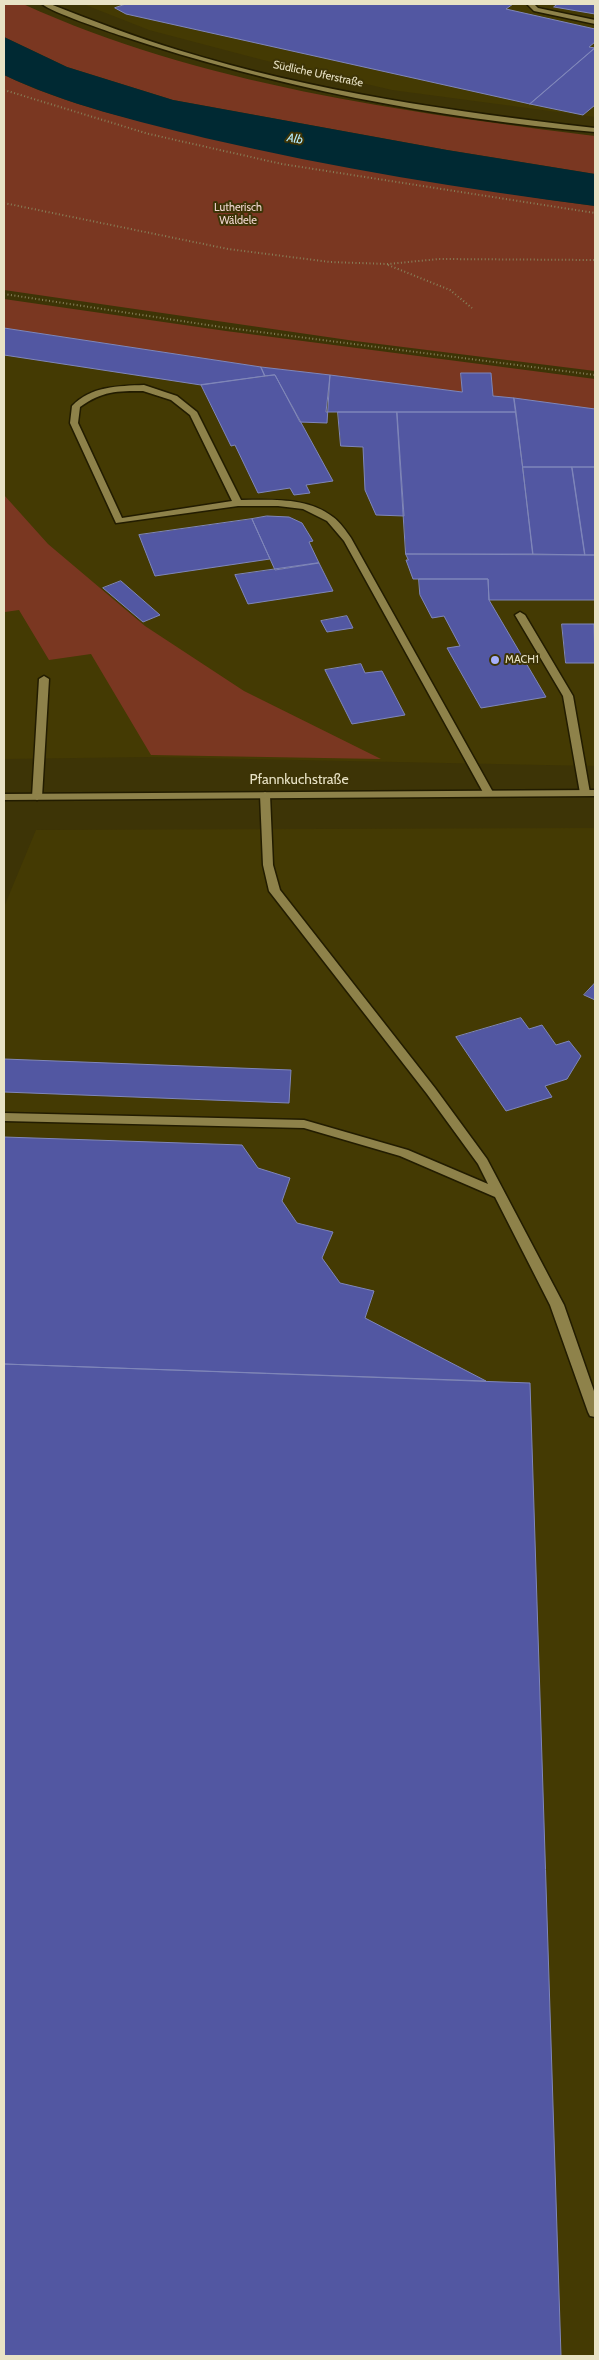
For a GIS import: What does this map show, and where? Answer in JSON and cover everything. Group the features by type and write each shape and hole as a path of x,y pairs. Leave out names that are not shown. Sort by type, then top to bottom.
{"street":[{"name":"Südliche Uferstraße","path":"45,4 89,23 140,41 270,76 348,93 443,110 595,130"},
{"path":"530,4 536,10 595,22"},
{"path":"238,503 194,414 174,398 144,388 113,389 91,395 76,406 74,423 119,521 238,503 305,506 330,519 348,540 488,794"},
{"path":"520,614 568,696 590,793"},
{"path":"37,797 44,679"},
{"name":"Pfannkuchstraße","path":"4,798 590,793"},
{"path":"265,795 268,864 276,891 431,1091 483,1162 557,1305 595,1412"},
{"path":"4,1117 304,1124 404,1153 499,1194"}],"path":[{"path":"4,90 149,134 273,162 595,213"},
{"path":"4,203 228,249 330,262 388,264 439,258 595,260"},
{"path":"388,264 450,290 472,308"},
{"path":"4,294 222,327 595,375"}],"shaded area":[{"path":"83,4 595,4 595,117 392,90 263,60 149,30"},
{"path":"4,328 261,367 462,392 461,373 491,373 493,396 595,409 595,766 149,757 4,759"},
{"path":"595,828 595,2356 4,2356 4,907 36,830"}],"green space":[{"path":"4,4 23,4 91,32 160,55 232,75 377,105 450,117 595,136 595,174 447,150 173,100 67,67 4,37"},
{"name":"Lutherisch Wäldele","path":"4,75 69,101 169,128 434,180 595,206 595,371 355,341 4,290"},
{"path":"4,299 226,331 595,379 595,409 493,396 491,373 461,373 462,392 261,367 4,328"},
{"path":"4,495 48,544 145,626 244,691 381,759 151,755 91,654 49,660 19,610 5,612"}],"water":[{"name":"Alb","path":"4,37 67,67 173,100 447,150 595,174 595,206 448,185 302,159 205,138 77,104 4,75"}],"building":[{"path":"126,4 513,4 506,9 595,29 595,42 589,47 595,48 530,104 126,14 115,8"},
{"path":"558,4 595,4 595,14 554,7"},
{"path":"595,48 595,105 583,115 530,104"},
{"path":"4,328 261,367 265,376 201,385 4,355"},
{"path":"261,367 330,375 327,423 300,422 275,375 265,376"},
{"path":"461,373 491,373 493,396 514,398 516,412 326,412 330,375 462,392"},
{"path":"275,375 333,481 306,485 310,493 294,495 290,488 258,493 235,445 231,446 201,385"},
{"path":"514,398 595,409 595,467 523,467"},
{"path":"338,412 397,412 404,516 376,515 365,490 363,447 341,446"},
{"path":"397,412 516,412 533,554 406,554"},
{"path":"523,467 572,467 585,555 533,554"},
{"path":"572,467 595,467 595,555 585,555"},
{"path":"267,516 289,517 302,523 313,541 309,542 319,563 275,570 252,519"},
{"path":"252,519 270,559 155,576 139,535"},
{"path":"406,554 595,555 595,600 489,600 488,579 413,579 406,560 408,560"},
{"path":"319,563 333,591 248,604 235,575"},
{"path":"419,579 488,579 489,600 546,697 481,708 447,648 460,646 444,616 432,618 420,595"},
{"path":"121,581 160,615 143,622 103,588"},
{"path":"347,616 353,628 327,632 321,621"},
{"path":"562,624 594,624 595,663 566,663"},
{"path":"361,664 365,673 382,671 405,715 352,724 325,670"},
{"path":"595,983 595,1000 584,995"},
{"path":"521,1018 529,1029 542,1025 556,1045 569,1041 581,1056 567,1079 545,1086 552,1097 506,1111 456,1037"},
{"path":"4,1059 291,1070 289,1103 4,1092"},
{"path":"4,1137 242,1145 258,1168 290,1178 282,1201 297,1223 333,1232 322,1258 340,1283 374,1291 365,1318 486,1381 4,1364"},
{"path":"4,1364 530,1383 561,2356 4,2356"}],"place":[{"name":"MACH1","path":"495,660"}]}
